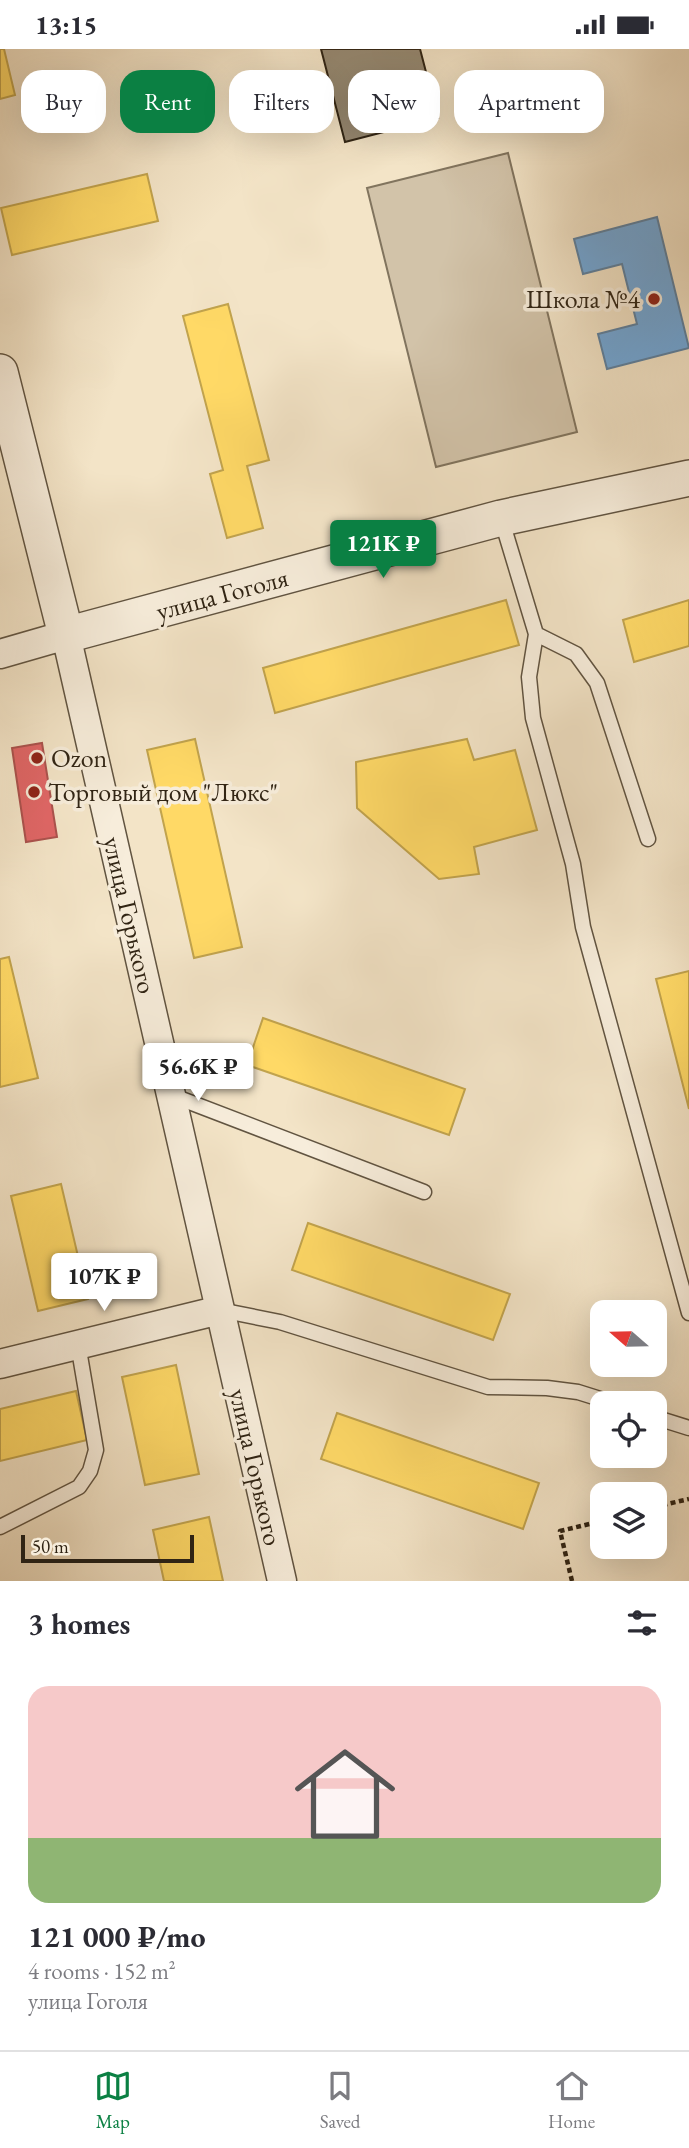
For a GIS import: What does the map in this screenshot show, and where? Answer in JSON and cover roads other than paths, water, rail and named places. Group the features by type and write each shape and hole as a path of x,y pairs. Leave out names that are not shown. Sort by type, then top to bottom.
{"street":[{"name":"улица Горького","path":"0,372 66,635 282,1581"},
{"name":"улица Гоголя","path":"0,654 502,518 689,478"},
{"path":"0,1364 219,1310"}],"lane":[{"path":"502,518 536,634 529,677 533,717 573,864 583,927 689,1313"},
{"path":"536,634 576,654 597,683 648,839"},
{"path":"171,1095 424,1192"},
{"path":"219,1310 279,1322 488,1387 547,1388 590,1396"},
{"path":"0,1527 79,1487 90,1471 96,1450 78,1344"},
{"path":"667,1421 689,1428"}],"place":[{"name":"Школа №4","path":"654,299"},
{"name":"Ozon","path":"37,758"},
{"name":"Торговый дом \"Люкс\"","path":"34,792"}]}
